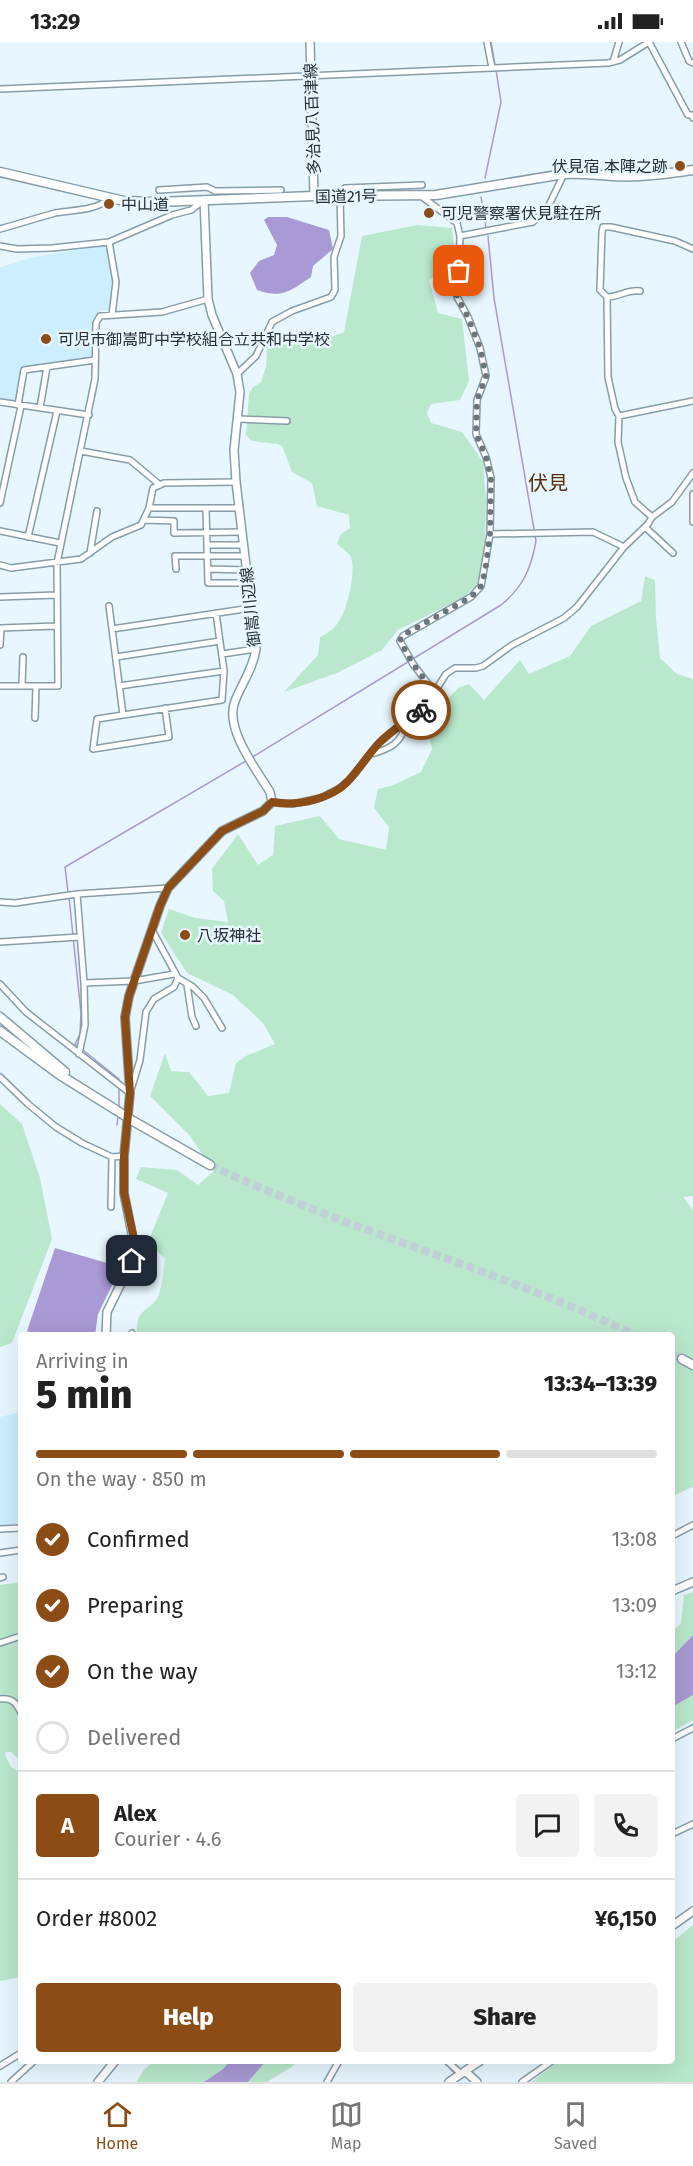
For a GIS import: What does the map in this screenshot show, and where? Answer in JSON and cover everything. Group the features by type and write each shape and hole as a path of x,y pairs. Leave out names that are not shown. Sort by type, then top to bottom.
{"highway":[{"name":"国道21号","path":"0,172 124,201 157,202 315,196 421,196 453,193 564,174 585,172 631,176 693,170"},
{"path":"0,1017 94,1095"},
{"path":"0,1031 60,1075 133,1121 210,1165"},
{"path":"682,1359 693,1365"}],"main road":[{"name":"多治見八百津線","path":"310,42 315,196"},
{"name":"御嵩川辺線","path":"204,200 208,299 212,315 237,374 240,392 234,450 256,649 254,663 235,701 231,719 238,737 270,792 272,802"},
{"path":"106,1332 108,1312 132,1261 135,1249 124,1193 124,1156 130,1093 125,1017 134,981 168,888 222,831 263,811 272,802"},
{"path":"675,1590 693,1582"},
{"path":"675,1922 693,1911"},
{"path":"98,2082 113,2064"},
{"path":"449,2082 476,2064"},
{"path":"463,2073 477,2082"}],"street":[{"path":"487,42 492,68"},
{"path":"613,62 619,42"},
{"path":"0,89 613,62 649,42 688,115 692,115 693,118"},
{"path":"681,42 689,61 693,63"},
{"path":"460,236 533,222 548,207 564,174"},
{"path":"345,188 422,185"},
{"path":"159,190 207,188 215,191 281,190"},
{"path":"237,374 256,356 272,322 292,311 331,297 335,290 334,257 342,236 340,196"},
{"path":"421,196 457,223 460,236 457,297 468,317 480,348 486,376 477,400 476,434 486,457 491,478 490,534 481,586 471,597 402,636 400,641 413,664 435,693"},
{"path":"0,229 55,213 96,206 110,198"},
{"path":"0,246 17,249 52,248 109,242 149,224 190,210 204,200"},
{"path":"652,517 635,502 626,478 618,442 619,416 615,410 608,377 607,297 600,290 603,227 675,241 693,249"},
{"path":"109,242 116,282 112,315"},
{"path":"607,297 619,297 633,290 640,291"},
{"path":"0,686 58,686 57,563 95,379 96,323 100,316 162,312 208,299"},
{"path":"0,503 20,405 24,370 95,360"},
{"path":"40,408 47,367"},
{"path":"0,402 89,415"},
{"path":"619,416 693,402"},
{"path":"28,537 57,411"},
{"path":"238,420 286,421"},
{"path":"81,451 130,460 160,485"},
{"path":"272,802 292,804 320,798 340,788 350,780 380,742 427,704 446,674 455,668 483,666 512,645 564,618 577,607 624,547 652,517 672,502 693,473"},
{"path":"0,564 12,568 81,559 112,537 141,525 149,508 153,488 164,483 236,482"},
{"path":"693,494 693,522"},
{"path":"149,508 239,508"},
{"path":"206,508 208,583 248,584"},
{"path":"90,553 97,511"},
{"path":"144,520 174,521 174,533 242,532"},
{"path":"645,527 673,553"},
{"path":"0,531 60,543"},
{"path":"490,534 593,532 624,547"},
{"path":"207,546 243,545"},
{"path":"176,569 175,556 245,556"},
{"path":"208,569 246,570"},
{"path":"0,597 57,595"},
{"path":"109,606 123,715"},
{"path":"112,629 251,608"},
{"path":"165,708 169,737 93,749 97,719 165,708 222,700 224,671 216,613"},
{"path":"0,645 0,628 57,626"},
{"path":"116,657 220,641"},
{"path":"222,654 256,649"},
{"path":"22,686 23,657"},
{"path":"119,686 224,671"},
{"path":"35,718 36,686"},
{"path":"369,754 389,749 398,743 406,721"},
{"path":"0,902 15,903 76,894 168,888"},
{"path":"76,894 84,983 85,1025 79,1054"},
{"path":"152,930 176,976 187,985 194,987 204,998 222,1028"},
{"path":"0,942 79,937"},
{"path":"84,983 176,976"},
{"path":"0,984 26,1012 130,1093 140,1060 146,1012 154,999 174,987 176,976"},
{"path":"187,985 192,1017 196,1026"},
{"path":"0,1077 27,1104 56,1127 82,1143 112,1157 124,1156"},
{"path":"111,1207 112,1157"},
{"path":"675,1534 693,1525"},
{"path":"0,1529 18,1528"},
{"path":"0,1553 18,1550"},
{"path":"0,1643 18,1637"},
{"path":"0,1699 9,1698 18,1708"},
{"path":"675,1737 693,1728"},
{"path":"675,1833 693,1824"},
{"path":"0,2066 18,2055"},
{"path":"10,2082 31,2064"},
{"path":"327,2082 337,2064"},
{"path":"451,2064 463,2073"},
{"path":"522,2082 548,2064"}],"shaded area":[{"path":"268,217 287,217 329,230 333,249 313,266 311,277 292,290 280,294 257,290 250,273 259,261 274,255 277,245 264,220"},
{"name":"可児市御嵩町中学校組合立共和中学校","path":"109,245 113,285 109,310 98,312 92,321 93,358 22,367 15,401 0,398 0,267 33,257"},
{"path":"55,1248 121,1267 98,1314 95,1332 27,1331"},
{"path":"18,1413 18,1526 0,1527 0,1417"},
{"path":"693,1635 693,1695 675,1705 675,1654"},
{"path":"227,2064 263,2064 248,2082 204,2082"}],"green space":[{"path":"417,225 452,228 456,262 429,280 438,313 462,319 469,381 460,400 431,404 427,413 431,423 462,432 483,462 486,500 485,543 478,583 463,598 398,630 382,650 337,673 284,692 318,655 320,637 335,627 344,612 353,571 350,555 337,544 341,534 350,528 349,515 317,506 312,483 292,472 282,446 252,441 246,435 249,394 253,387 261,382 266,367 267,348 271,343 326,339 344,332 362,236"},
{"path":"645,576 655,580 660,658 677,674 693,679 693,1196 683,1197 693,1210 693,1487 675,1495 675,1332 137,1332 138,1319 153,1304 159,1294 165,1259 148,1242 168,1193 136,1179 141,1167 177,1170 198,1185 214,1171 189,1135 150,1096 165,1053 171,1071 189,1072 208,1096 229,1093 236,1063 246,1056 275,1044 263,1023 233,995 187,973 161,933 169,909 195,918 228,922 224,901 213,891 212,869 238,834 258,865 273,855 275,826 320,816 339,839 386,850 389,827 374,808 378,789 391,786 421,772 432,749 425,723 458,688 469,684 484,700 520,660 529,674 570,656 591,626 641,601"},
{"path":"0,1104 22,1124 40,1178 52,1239 12,1343 0,1347"},
{"path":"18,1582 18,1758 11,1752 6,1752 5,1755 11,1767 18,1771 18,1978 0,1981 0,1585"},
{"path":"693,1592 693,1635 675,1654 675,1629 681,1623 684,1595"},
{"path":"693,1695 693,1720 675,1730 675,1705"},
{"path":"693,1925 693,2082 531,2082 555,2064 675,2064 675,1940"},
{"path":"151,2064 227,2064 204,2082 136,2082"},
{"path":"263,2064 295,2064 267,2082 248,2082"}],"waterway":[{"path":"491,42 495,65"},
{"path":"485,178 501,102 496,70"},
{"path":"481,197 486,228"},
{"path":"251,758 501,605 515,591 529,569 536,541 494,298 488,236"},
{"path":"68,892 65,867 246,761"},
{"path":"69,897 81,1013 80,1034 75,1044 79,1047"},
{"path":"83,1050 119,1079 119,1082"},
{"path":"119,1087 119,1109"},
{"path":"117,1125 118,1117"},
{"path":"446,2064 455,2074"}],"tunnel":[{"path":"210,1165 262,1189 530,1290 628,1332"},
{"path":"675,1356 682,1359"}],"way so far":[{"path":"421,710 435,693 413,664 400,641 402,636 471,597 481,586 490,534 491,478 486,457 476,434 477,400 486,376 480,348 468,317 457,297 456,285 459,271"}],"place":[{"name":"伏見宿 本陣之跡","path":"680,166"},
{"name":"中山道","path":"109,204"},
{"name":"可児警察署伏見駐在所","path":"429,213"},
{"name":"可児市御嵩町中学校組合立共和中学校","path":"46,339"},
{"name":"八坂神社","path":"185,935"}],"district":[{"name":"伏見","path":"548,483"}],"route":[{"path":"132,1261 135,1249 134,1239 124,1193 124,1156 130,1093 125,1017 129,996 168,888 222,831 263,811 272,802 292,804 320,798 340,788 350,780 380,742 421,710"}]}
